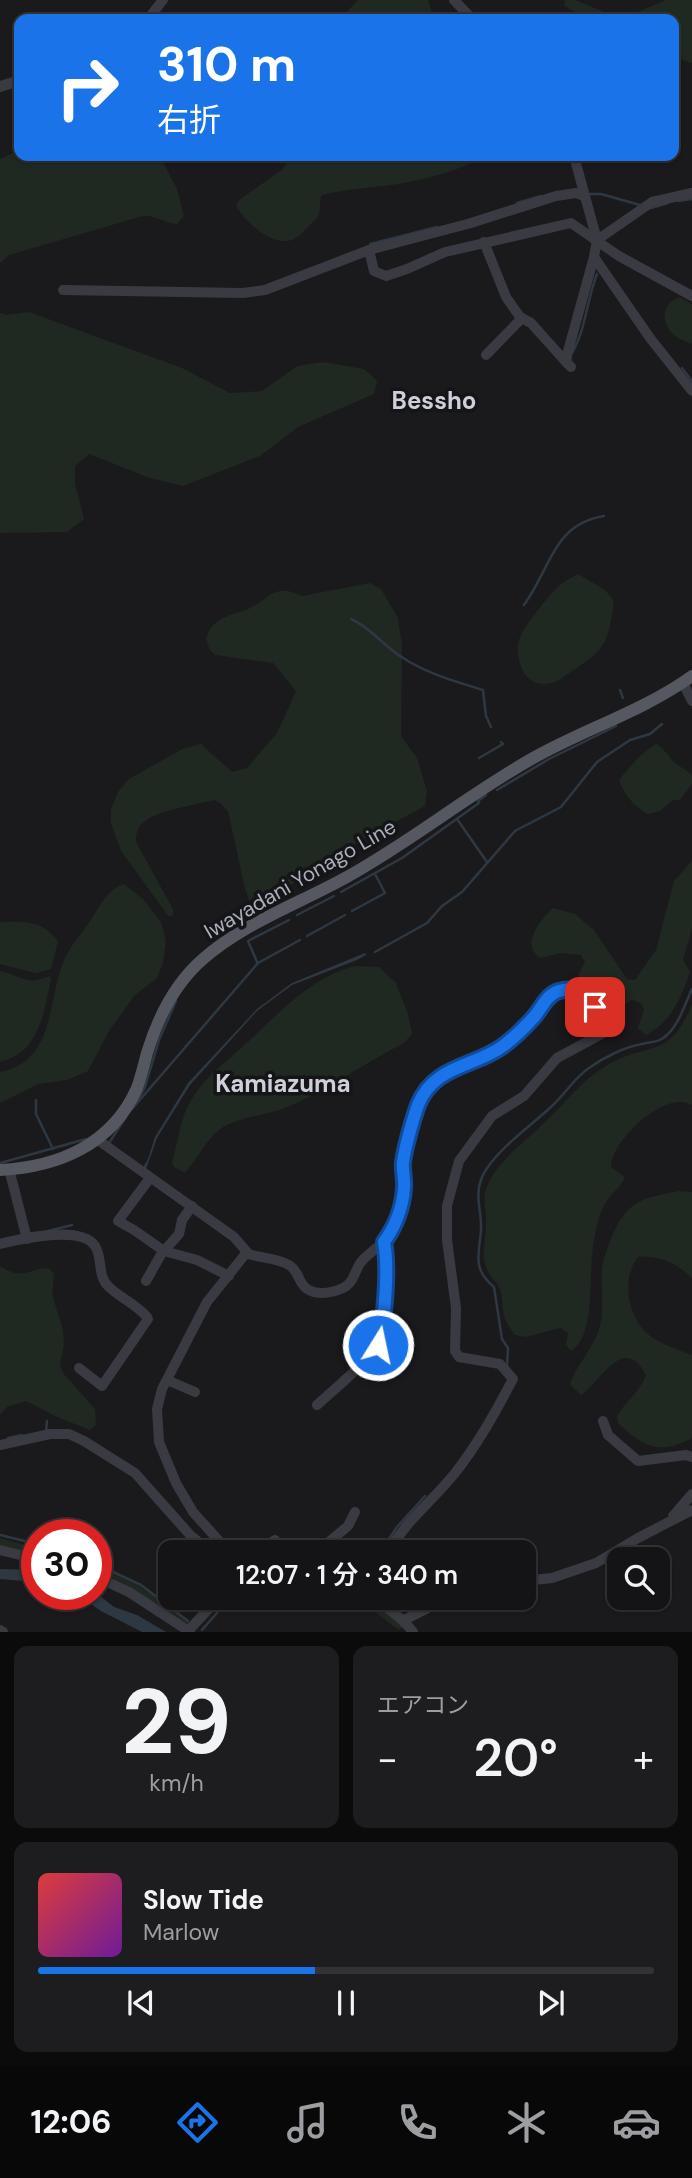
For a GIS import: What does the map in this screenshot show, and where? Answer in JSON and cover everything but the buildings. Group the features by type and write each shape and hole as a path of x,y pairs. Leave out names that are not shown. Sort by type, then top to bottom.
{"main road":[{"name":"Iwayadani Yonago Line","path":"5,1170 52,1163 74,1155 99,1140 113,1126 137,1087 168,1000 183,979 221,944 380,858 529,760 659,697 688,680"}],"street":[{"path":"152,14 163,0"},
{"path":"454,0 467,14"},
{"path":"484,242 506,297 522,318 531,323 569,364 597,240 575,161"},
{"path":"63,290 256,292 282,285 369,250 471,223 556,196 576,193 584,196"},
{"path":"597,240 652,202 692,193"},
{"path":"369,250 374,271 386,276 445,251 567,223 575,225 619,256 692,296"},
{"path":"594,257 650,338 692,391"},
{"path":"486,355 522,318"},
{"path":"688,680 692,701"},
{"path":"99,1140 234,1237 247,1254 287,1264 295,1270 306,1289 317,1293 341,1289 349,1284 362,1262 391,1234 404,1188 404,1160 418,1105 427,1090 458,1065 496,1051 536,1015 548,997 557,991 568,989 582,992 611,1024 611,1028 557,1058 524,1096 492,1116 459,1161 447,1206 447,1240 456,1308 455,1350 459,1357 500,1364 513,1378 490,1422 457,1471 408,1522 396,1540"},
{"path":"5,1170 27,1239"},
{"path":"150,1178 118,1221 164,1251 197,1260 229,1276"},
{"path":"146,1281 164,1251 184,1236 182,1220 192,1206"},
{"path":"0,1244 60,1234 90,1241 96,1246 99,1270 107,1285 148,1319 102,1386 79,1368"},
{"path":"317,1405 378,1345 384,1315 384,1242"},
{"path":"218,1540 193,1512 163,1455 159,1442 157,1409 167,1380 207,1302 247,1254"},
{"path":"167,1380 195,1392"},
{"path":"603,1422 608,1434 638,1461 686,1455 692,1457"},
{"path":"0,1446 50,1434 69,1434 84,1441 135,1473 196,1540"},
{"path":"665,1523 692,1494"},
{"path":"536,1580 552,1578 596,1563 692,1510"},
{"path":"332,1540 342,1532 355,1512"},
{"path":"0,1550 21,1555"},
{"path":"112,1584 129,1592 188,1631 208,1610"},
{"path":"388,1610 404,1620 413,1632"},
{"path":"404,1620 424,1610"}],"shaded area":[{"path":"358,0 428,0 432,14 345,14"},
{"path":"565,0 575,0 610,14 582,14 564,5"},
{"path":"666,0 692,0 692,63 679,59 679,14 624,14 636,13"},
{"path":"14,152 14,161 163,161 177,189 184,216 177,224 143,216 9,255 0,263 0,159"},
{"path":"287,161 476,161 423,179 322,195 317,218 298,237 286,241 277,240 261,232 236,206 239,200 283,169"},
{"path":"679,297 692,304 692,344 673,334 666,322 667,307"},
{"path":"29,312 182,368 230,393 262,391 297,366 323,362 364,369 377,381 374,394 298,427 260,456 183,486 147,477 89,454 75,466 75,484 84,519 67,532 0,533 0,313 7,315"},
{"path":"578,574 605,590 614,601 604,643 592,657 555,682 535,682 529,679 521,666 518,651 520,637 556,588"},
{"path":"370,583 381,589 398,618 402,645 401,736 417,758 427,791 425,806 367,837 267,900 249,900 228,811 220,803 214,800 158,814 140,826 136,842 173,909 173,915 169,917 121,851 111,824 111,809 118,792 129,779 182,749 201,744 232,772 247,768 277,733 296,691 273,663 215,655 206,640 209,631 220,620 250,608 277,592 289,591 302,596"},
{"path":"657,744 675,763 692,775 692,784 680,800 673,800 660,811 648,814 630,800 619,781 648,749"},
{"path":"692,861 692,928 683,960 690,972 679,1000 669,1016 646,1035 638,1028 644,1010 641,1003 632,1000 612,1013 604,1012 578,975 585,962 581,955 561,953 540,958 534,952 534,933 553,908 575,914 594,930 627,979 635,980 656,950 674,881"},
{"path":"124,884 143,899 161,922 166,941 163,963 157,978 135,995 109,1031 88,1071 67,1080 38,1084 0,1103 0,1072 18,1066 31,1056 40,1043 51,1012 58,979 72,945 105,898"},
{"path":"0,922 32,923 51,934 58,941 51,969 35,973 0,964"},
{"path":"365,953 366,955 357,960 292,985 257,1011 190,1085 157,1138 146,1169 143,1167 155,1137 188,1083 257,1009 292,983"},
{"path":"355,966 379,967 396,983 408,1014 412,1034 404,1043 290,1106 226,1125 209,1140 185,1173 174,1167 172,1162 185,1113 206,1080 308,989 322,979"},
{"path":"0,971 27,980 50,976 51,980 42,1018 32,1041 24,1050 0,1062"},
{"path":"692,1004 692,1105 681,1102 668,1104 641,1120 613,1156 611,1167 625,1177 604,1205 599,1219 592,1257 587,1321 579,1344 571,1351 566,1345 568,1333 560,1328 526,1337 515,1335 504,1316 500,1290 485,1262 485,1193 489,1182 502,1162 589,1078 621,1058 666,1042 675,1034"},
{"path":"679,1191 692,1192 692,1278 667,1261 638,1257 632,1267 628,1289 633,1313 647,1333 656,1340 692,1355 692,1438 670,1447 660,1447 644,1443 618,1423 620,1411 640,1387 646,1375 638,1363 630,1358 621,1359 581,1395 570,1384 600,1326 602,1267 618,1224 630,1208 638,1203"},
{"path":"0,1266 16,1273 44,1268 50,1269 54,1274 52,1294 63,1330 64,1345 60,1364 63,1373 95,1409 96,1425 90,1430 26,1401 7,1407 0,1414"},
{"path":"0,1538 21,1544 21,1553 0,1548"},
{"path":"0,1569 21,1570 21,1581 0,1579"},
{"path":"112,1573 139,1586 158,1600 158,1610 172,1610 190,1623 181,1624 112,1584"},
{"path":"112,1605 137,1615 166,1632 142,1632 101,1611 112,1610"},
{"path":"374,1610 383,1610 404,1627 399,1630"}],"waterway":[{"path":"0,82 14,78"},
{"path":"590,194 601,194 640,205"},
{"path":"517,203 541,196"},
{"path":"678,201 692,199"},
{"path":"651,208 668,203"},
{"path":"370,244 437,227"},
{"path":"572,353 597,274"},
{"path":"682,368 692,381"},
{"path":"524,605 563,538 587,521 604,516"},
{"path":"351,619 394,652 419,667 483,690 486,716 491,727"},
{"path":"620,690 623,698"},
{"path":"375,952 427,923 442,906 462,892 515,831 561,807 597,762 630,740 650,734 662,724"},
{"path":"497,790 549,759 616,726"},
{"path":"479,758 503,744 501,742"},
{"path":"341,892 402,858 479,803 486,795"},
{"path":"457,819 487,862"},
{"path":"352,911 385,893 375,874"},
{"path":"297,915 334,896"},
{"path":"307,936 345,915"},
{"path":"257,962 248,941 289,920"},
{"path":"132,1109 258,963 300,940"},
{"path":"507,1367 508,1348 502,1339 494,1287 482,1274 478,1261 481,1230 478,1197 482,1177 495,1158 552,1106 584,1072 615,1053 664,1038 678,1020 692,989"},
{"path":"137,1102 176,1001"},
{"path":"36,1100 36,1114 53,1149"},
{"path":"109,1143 126,1117"},
{"path":"0,1163 86,1139"},
{"path":"48,1231 72,1225"},
{"path":"46,1431 47,1421"},
{"path":"8,1438 22,1435"},
{"path":"388,1540 425,1496"},
{"path":"0,1535 21,1540"},
{"path":"112,1571 141,1585 188,1621"},
{"path":"202,1630 220,1610"}],"district":[{"name":"Bessho","path":"434,400"},
{"name":"Kamiazuma","path":"283,1083"}],"route":[{"path":"378,1345 384,1315 384,1242 391,1234 400,1208 404,1188 404,1160 418,1105 425,1093 432,1084 458,1065 496,1051 536,1015 548,997 557,991 568,989 582,992 595,1007"}]}
